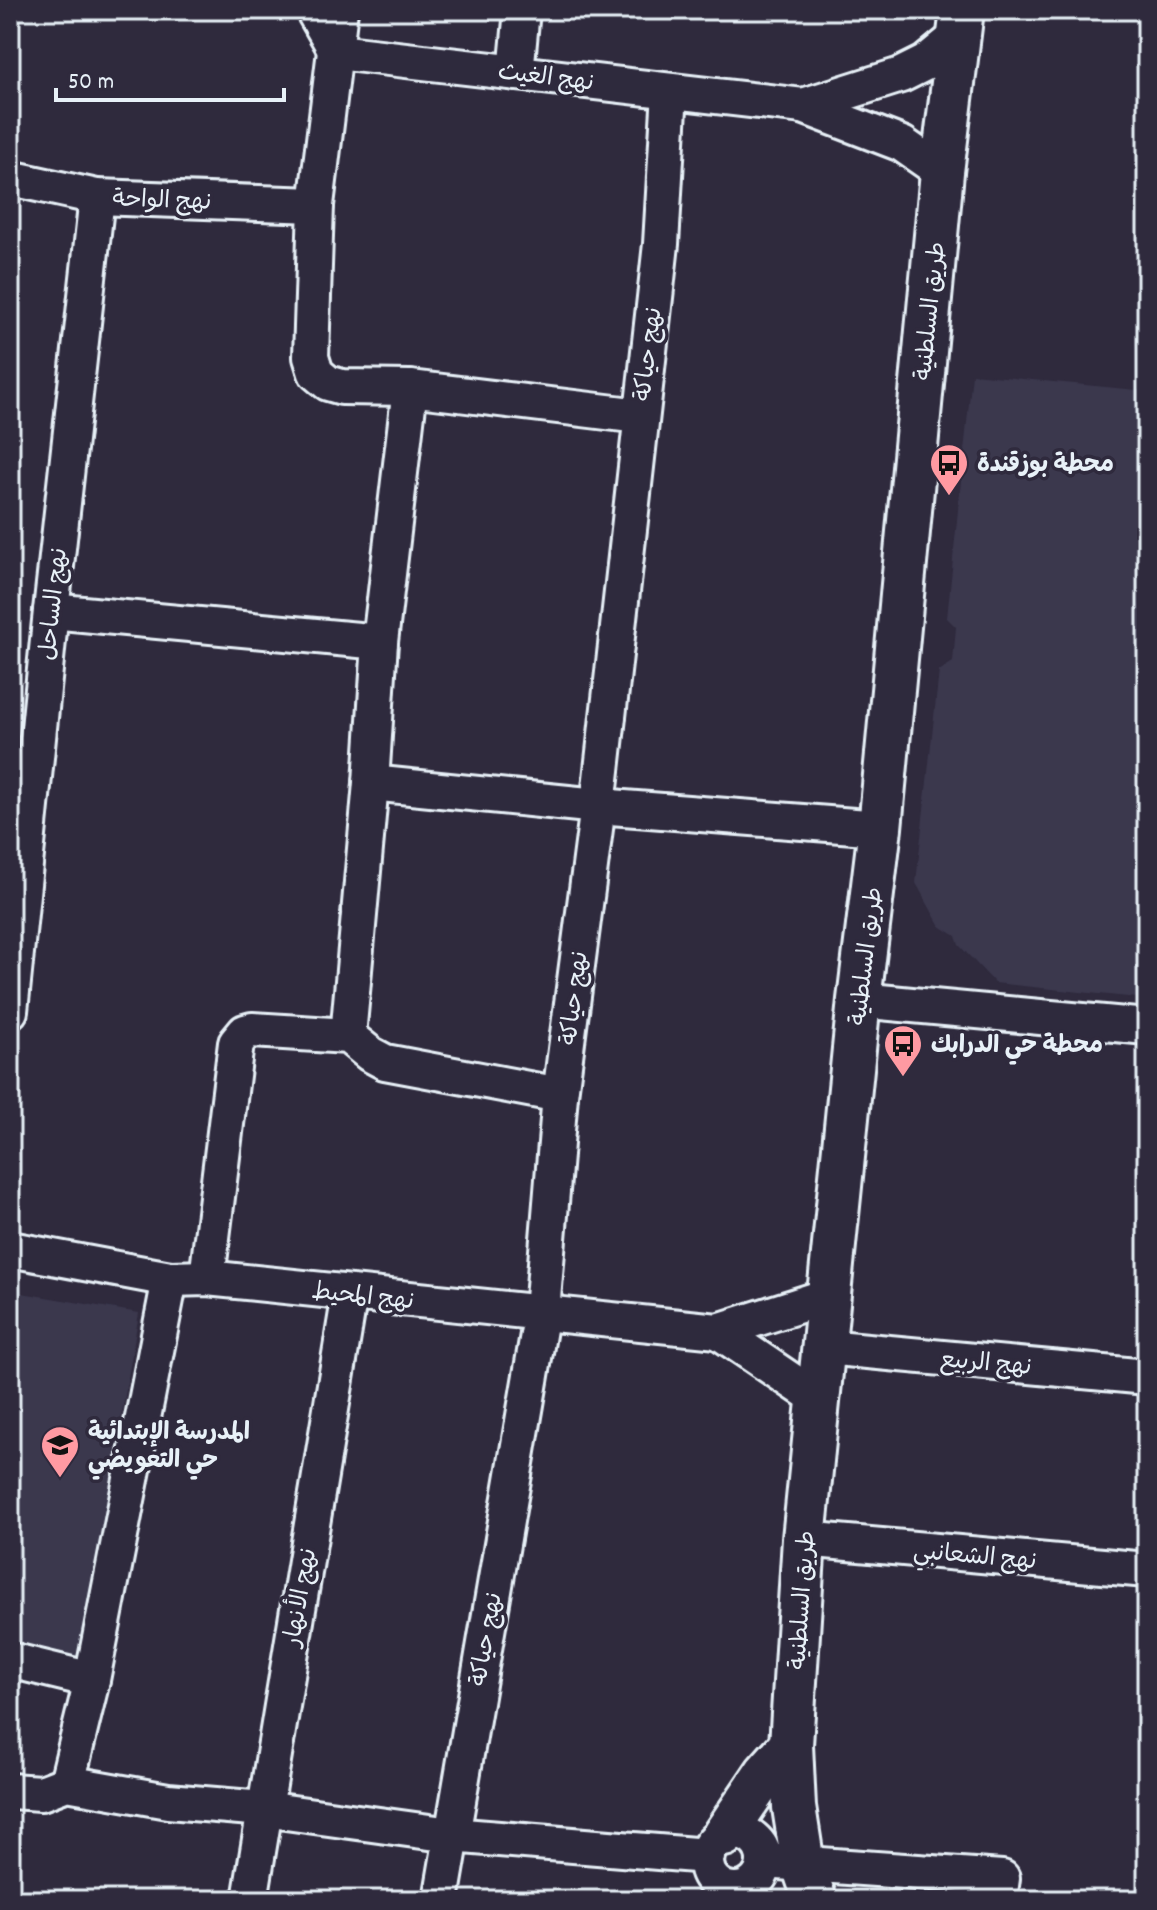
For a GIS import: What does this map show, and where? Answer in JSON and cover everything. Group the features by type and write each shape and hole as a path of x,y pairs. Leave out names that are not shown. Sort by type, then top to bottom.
{"main road":[{"name":"طريق السلطنية","path":"794,1875 791,1745 804,1539 859,1000 880,828 942,172 960,22"},
{"path":"715,1845 766,1773 791,1745"}],"street":[{"path":"313,10 337,52"},
{"path":"340,10 316,205 311,357 316,373 328,383 342,387 410,388 640,416"},
{"path":"516,73 522,10"},
{"name":"نهج الغيث","path":"803,106 901,75 925,63 960,22"},
{"name":"نهج الغيث","path":"337,52 803,106 902,144 942,172"},
{"name":"نهج حياكة","path":"441,1900 542,1311 560,1095 598,806 661,244 670,91"},
{"name":"نهج الواحة","path":"10,178 97,197 316,205"},
{"name":"نهج الساحل","path":"10,1011 97,197"},
{"path":"348,1036 371,783 380,642 410,388"},
{"path":"51,611 380,642"},
{"path":"371,783 598,806 880,828"},
{"path":"859,1000 1147,1027"},
{"path":"207,1278 236,1043 245,1032 348,1036 385,1062 560,1095"},
{"name":"نهج المحيط","path":"10,1249 170,1279 207,1278 718,1331 831,1295"},
{"path":"67,1783 92,1680 170,1279"},
{"name":"نهج الأنهار","path":"250,1900 350,1294"},
{"name":"نهج المحيط","path":"718,1331 820,1400"},
{"name":"نهج الربيع","path":"825,1347 1147,1377"},
{"name":"نهج الشعانبي","path":"804,1539 1147,1570"},
{"path":"10,1660 92,1680"},
{"path":"10,1791 41,1793 67,1783 168,1801 264,1809 451,1835 715,1845 738,1833 751,1837 794,1875"},
{"path":"715,1845 710,1875 723,1894 746,1888 756,1882 762,1872 1002,1878 999,1900"}],"shaded area":[{"path":"972,374 1147,391 1147,999 995,983 959,945 956,936 940,926 916,883 939,671 953,662 956,627 947,618"},
{"name":"المدرسة الإبتدائية حي التعويضي","path":"10,1291 139,1313 80,1660 10,1645"}],"place":[{"name":"محطة بوزقندة","path":"949,497"},
{"name":"محطة حي الدرابك","path":"903,1078"},
{"name":"المدرسة الإبتدائية حي التعويضي","path":"60,1479"}]}
